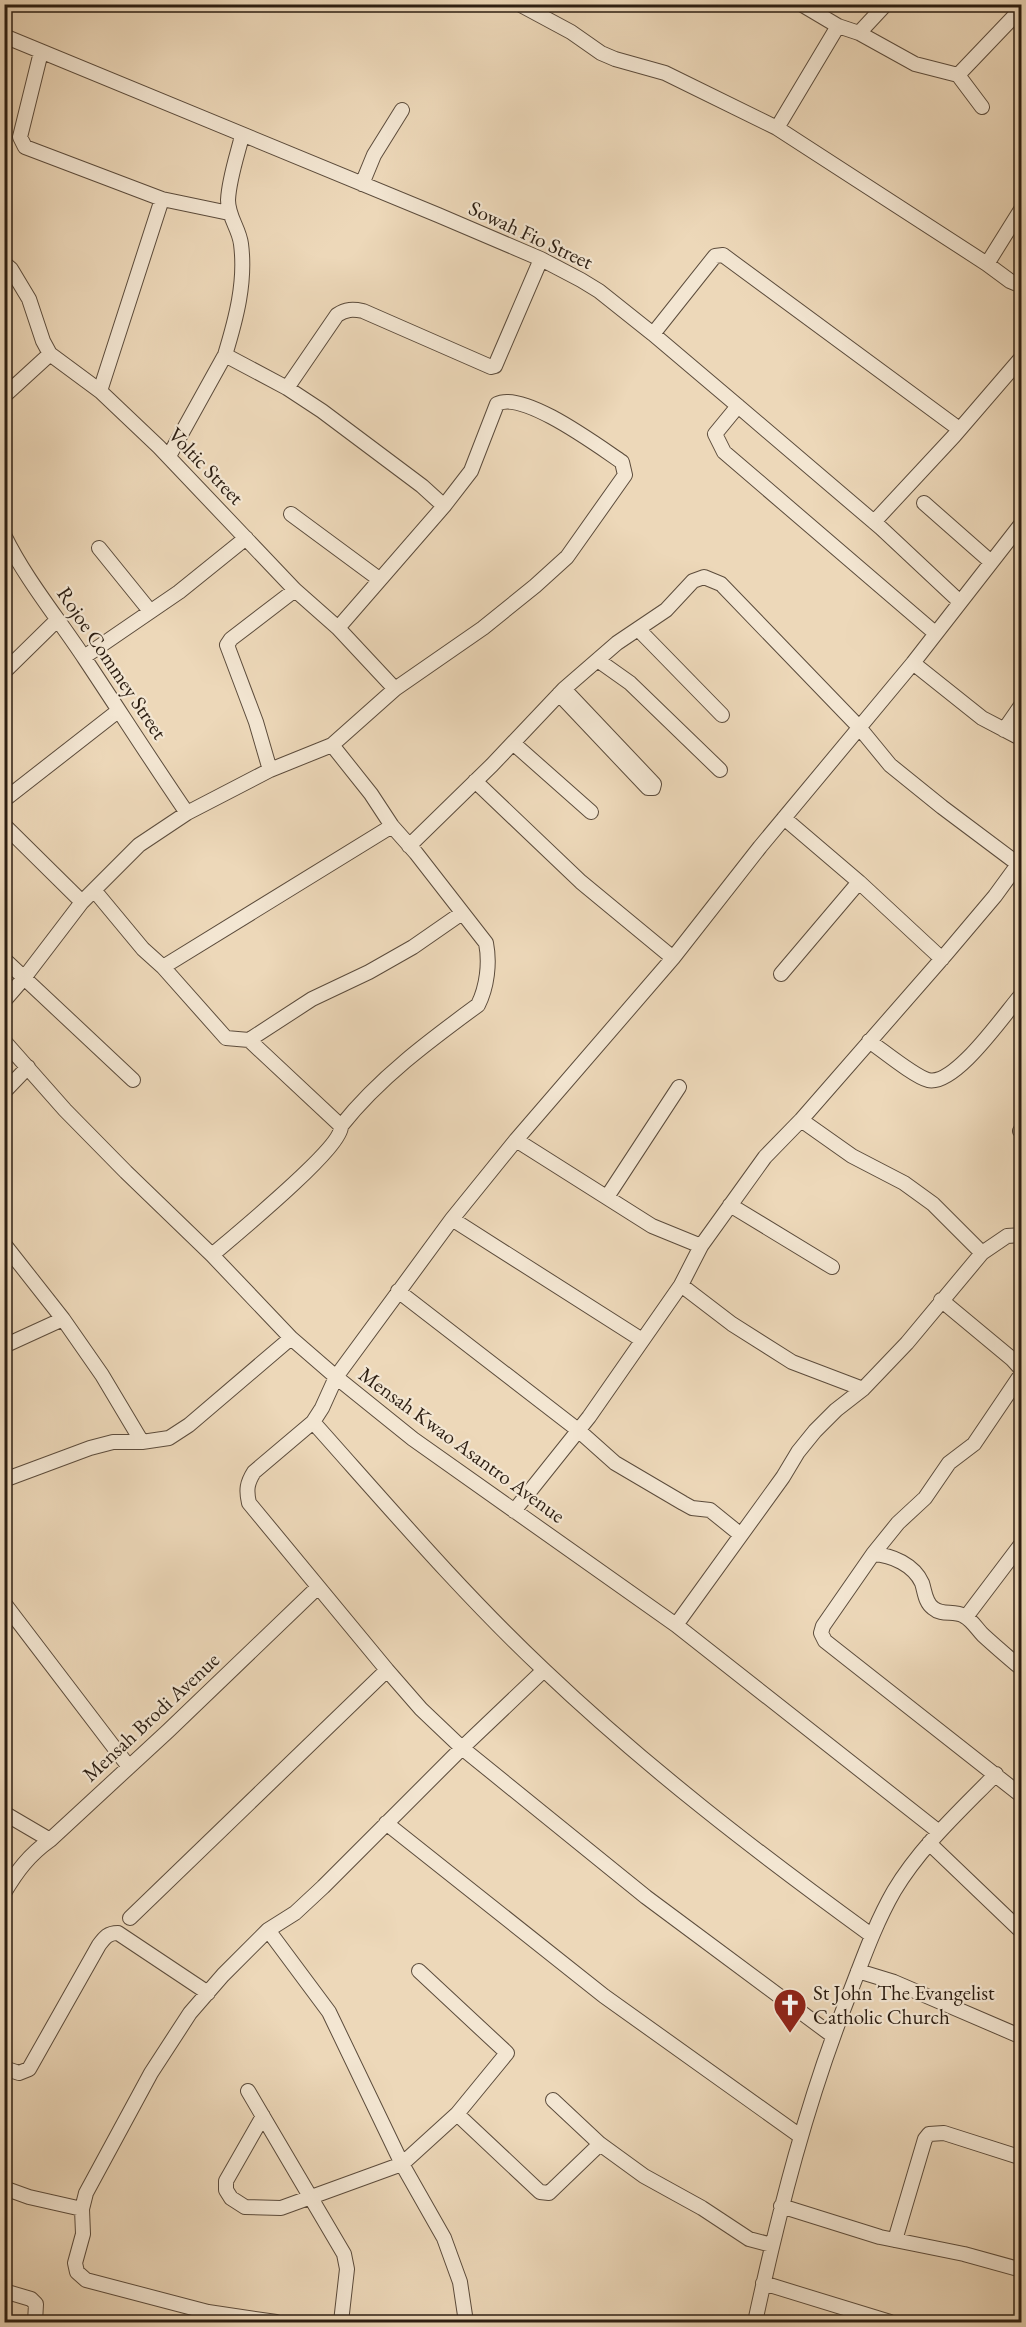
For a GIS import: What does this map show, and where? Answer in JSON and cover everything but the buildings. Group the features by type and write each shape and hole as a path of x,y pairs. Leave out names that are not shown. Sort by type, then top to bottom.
{"street":[{"path":"519,4 571,32 601,53 665,73 777,128 1010,281 1022,286"},
{"path":"801,4 838,26 859,33 915,64 958,75 982,107"},
{"path":"859,33 886,4"},
{"path":"958,75 1022,8"},
{"path":"777,128 838,26"},
{"name":"Sowah Fio Street","path":"4,36 541,259 599,291 653,334 874,522 960,602"},
{"path":"41,52 20,137 25,147 162,199 229,213"},
{"path":"362,184 374,155 402,110"},
{"path":"169,456 225,355 238,311 242,257 240,241 229,213 229,194 242,136"},
{"path":"100,391 162,199"},
{"path":"987,264 1022,208"},
{"path":"653,334 715,256 723,255 955,426 957,431 954,436"},
{"path":"287,388 337,315 344,310 363,311 491,367 495,366 541,259"},
{"name":"Voltic Street","path":"4,263 11,269 28,299 50,354 100,391 169,456 295,590 338,628 395,690"},
{"path":"4,396 50,354"},
{"path":"225,355 287,388 422,486 444,506"},
{"path":"874,522 954,436 1022,357"},
{"path":"4,1001 82,902 139,845 187,813 270,770 332,745 395,690 483,628 567,557 616,490 625,475 625,467 622,462 533,407 507,401 500,402 497,404 471,471 444,506 338,628"},
{"path":"738,406 715,434 724,452 935,633"},
{"path":"924,503 991,562"},
{"path":"291,514 379,579"},
{"path":"833,2036 646,1897 462,1748 421,1709 317,1588 249,1503 246,1492 254,1472 313,1422 336,1377 452,1219 516,1140 673,958 858,726 913,663 1022,523"},
{"name":"Rojoe Commey Street","path":"4,535 8,555 84,657 187,813"},
{"path":"84,657 150,611 246,538"},
{"path":"99,548 150,611"},
{"path":"409,846 561,692 617,643 639,630 674,603 693,581 699,578 710,578 722,584 858,726 890,765 942,807 1020,861 989,903 942,959 765,1158 701,1246 681,1285 589,1417 514,1511"},
{"path":"270,770 256,722 227,645 231,639 295,590"},
{"path":"4,672 57,620"},
{"path":"639,630 722,715"},
{"path":"598,661 630,683 687,741 720,770"},
{"path":"913,663 982,718 1022,739"},
{"path":"561,692 617,752"},
{"path":"1004,730 1022,704"},
{"path":"4,800 118,711"},
{"path":"513,743 591,812"},
{"path":"212,1255 310,1168 340,1134 341,1126 361,1102 423,1045 478,1005 482,996 489,957 486,943 392,826 371,794 332,745"},
{"path":"475,781 586,886 673,958"},
{"path":"784,818 860,882 942,959"},
{"path":"4,825 82,902"},
{"path":"163,967 392,826"},
{"path":"781,974 860,882"},
{"path":"94,890 143,949 163,967 226,1038 249,1040 312,999 369,972 413,947 462,913"},
{"path":"4,959 133,1080"},
{"path":"869,1041 926,1080 941,1079 969,1058 1022,994"},
{"path":"249,1040 341,1126"},
{"name":"Mensah Kwao Asantro Avenue","path":"4,1041 65,1110 212,1255 291,1338 336,1377 413,1439 676,1625 939,1832"},
{"path":"4,1092 28,1067"},
{"path":"607,1197 679,1087"},
{"path":"801,1120 852,1156 904,1183 933,1204 982,1253"},
{"path":"516,1140 652,1226 701,1246"},
{"path":"730,1206 832,1267"},
{"path":"452,1219 642,1340"},
{"path":"676,1625 804,1445 836,1410 863,1389 907,1343 982,1253 1007,1236 1022,1235"},
{"path":"4,1244 63,1319 102,1375 142,1442"},
{"path":"681,1285 732,1324 792,1362 863,1389"},
{"path":"398,1291 578,1430 615,1463 692,1508 710,1510 741,1534"},
{"path":"941,1300 1012,1359 1022,1371 974,1444 949,1463 925,1498 898,1523 873,1554 823,1626 821,1633 825,1641 1022,1796"},
{"path":"4,1346 63,1319"},
{"path":"4,1480 90,1448 113,1442 142,1442 169,1438 189,1425 291,1338"},
{"path":"313,1422 422,1543 544,1670 628,1745 769,1861 871,1935"},
{"path":"966,1617 1022,1543"},
{"path":"873,1554 894,1557 917,1575 926,1598 933,1608 942,1613 956,1613 966,1617 1022,1669"},
{"name":"Mensah Brodi Avenue","path":"4,1893 32,1853 129,1767 317,1588"},
{"path":"4,1603 129,1767"},
{"path":"130,1917 387,1670"},
{"path":"276,2322 208,2312 86,2280 77,2272 75,2263 83,2234 82,2209 86,2193 151,2073 190,2013 268,1930 309,1900 544,1670"},
{"path":"755,2322 781,2206 800,2136 833,2036 871,1935 895,1890 929,1843 996,1774"},
{"path":"4,1814 50,1839"},
{"path":"386,1823 604,1996 800,2136"},
{"path":"929,1843 1022,1932"},
{"path":"268,1930 329,2012 402,2164 444,2238 454,2263 466,2322"},
{"path":"4,2068 19,2073 29,2069 99,1945 111,1933 118,1933 208,1993"},
{"path":"263,2116 226,2181 226,2190 231,2198 245,2207 281,2208 402,2164 457,2114 507,2053 419,1971"},
{"path":"858,1971 894,1982 1022,2037"},
{"path":"248,2091 344,2254 347,2269 341,2322"},
{"path":"553,2100 600,2144 644,2176 702,2208 749,2239 772,2245"},
{"path":"457,2114 540,2192 549,2193 600,2144"},
{"path":"895,2240 925,2139 929,2134 944,2133 1022,2158"},
{"path":"4,2188 29,2197 82,2209"},
{"path":"781,2206 895,2240 964,2254 1022,2271"},
{"path":"763,2283 890,2322"},
{"path":"4,2291 30,2299 36,2304 35,2322"}],"place":[{"name":"St John The Evangelist Catholic Church","path":"790,2034"}]}
